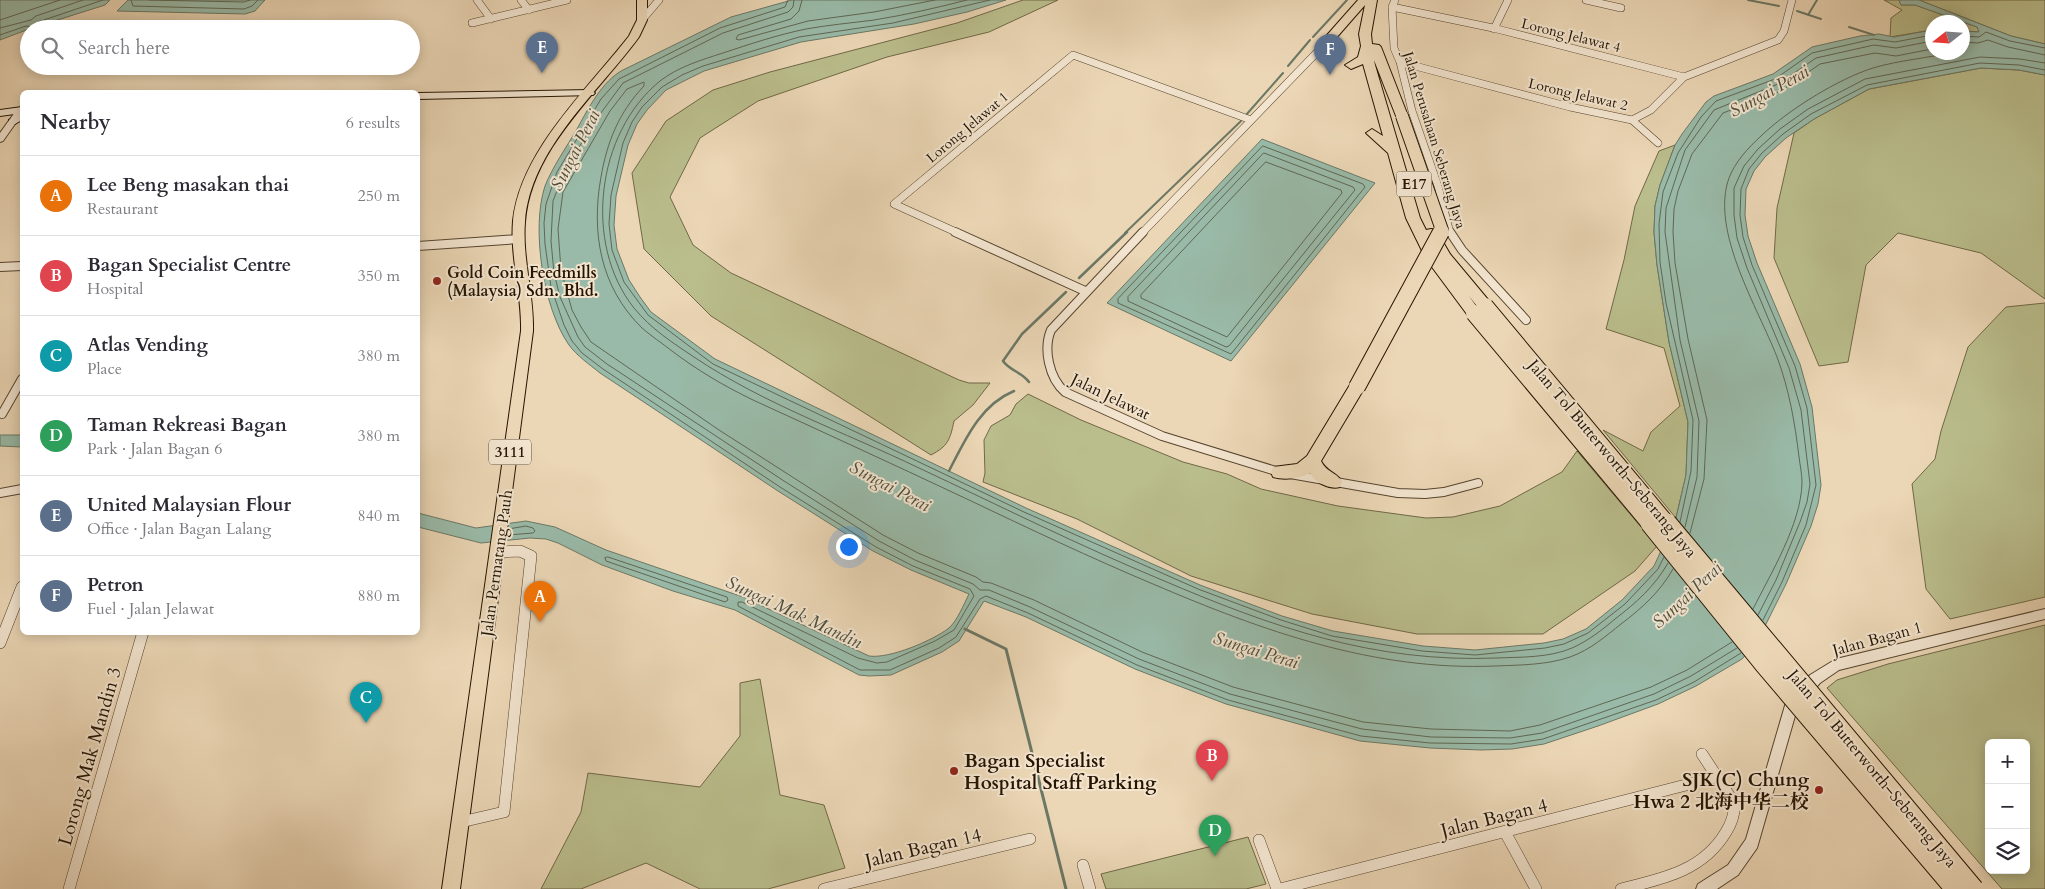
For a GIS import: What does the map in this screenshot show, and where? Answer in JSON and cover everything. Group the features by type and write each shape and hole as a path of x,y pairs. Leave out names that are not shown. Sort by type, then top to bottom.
{"highway":[{"path":"1326,43 1364,0"},
{"name":"Jalan Tol Butterworth–Seberang Jaya","path":"1372,0 1367,20 1375,91 1413,218 1420,236 1433,259 1480,309 1974,889"},
{"name":"Jalan Tol Butterworth–Seberang Jaya","path":"1382,0 1371,47 1424,218 1445,256 1480,309 1607,470 1764,664 1955,889"},
{"path":"1351,65 1359,63 1371,47"},
{"path":"1279,472 1301,470 1313,461 1357,387 1442,230 1402,116 1371,47"},
{"path":"1372,133 1393,151"},
{"path":"1313,461 1318,473 1334,482"}],"main road":[{"name":"Jalan Permatang Pauh","path":"451,889 499,547 528,316 519,239 522,205 534,169 559,132 620,53 621,46 633,22 635,0"},
{"path":"620,53 634,37 642,20 642,0"},
{"path":"420,96 590,93"},
{"path":"0,113 20,112"},
{"path":"12,122 20,114"}],"street":[{"path":"477,0 491,19"},
{"path":"521,0 529,10"},
{"path":"472,23 567,0"},
{"path":"642,20 659,0"},
{"path":"1494,29 1508,0"},
{"path":"1586,0 1621,8"},
{"name":"Lorong Jelawat 2","path":"1400,62 1589,112 1622,120 1632,120 1651,110 1684,77 1778,40 1784,30 1792,0"},
{"name":"Lorong Jelawat 4","path":"1394,3 1684,77"},
{"name":"Jalan Perusahaan Seberang Jaya","path":"1394,3 1394,48 1400,62 1412,111 1438,186 1452,238 1526,320"},
{"name":"Jalan Jelawat","path":"1326,43 1085,292 1047,337 1047,350 1056,381 1061,389 1162,436 1279,472 1398,493 1425,494 1444,492 1478,483"},
{"name":"Lorong Jelawat 1","path":"1085,292 894,204 1073,56 1251,120"},
{"path":"1632,120 1658,143"},
{"path":"0,139 12,122"},
{"path":"420,246 519,239"},
{"path":"0,267 20,266"},
{"path":"2,414 20,383"},
{"path":"0,493 20,489"},
{"path":"461,822 504,812 531,556 528,552 499,547"},
{"path":"0,643 20,592"},
{"name":"Jalan Bagan 1","path":"1703,889 1733,870 1752,843 1791,706 1815,679 1836,666 2045,614"},
{"name":"Lorong Mak Mandin 3","path":"69,889 142,635"},
{"path":"1621,889 1691,869 1703,862 1716,847 1729,825 1734,802 1702,754"},
{"name":"Jalan Bagan 4","path":"1278,889 1717,777"},
{"path":"1505,832 1536,889"},
{"name":"Jalan Bagan 14","path":"824,889 856,885 1030,839"},
{"path":"1259,840 1278,889"},
{"path":"1083,865 1090,889"}],"shaded area":[{"path":"1023,0 1058,0 989,32 887,57 758,101 700,138 670,197 693,245 731,273 959,380 969,383 990,383 973,405 954,421 945,445 931,455 711,316 644,249 632,173 666,121 713,90 770,72 957,23"},
{"path":"1884,0 1899,0 1901,5 1915,5 1943,15 1925,15 1925,31 1890,37 1891,18 1902,10"},
{"path":"1919,0 2045,0 2045,44 2011,36 1970,20 1970,15 1957,15"},
{"path":"1970,25 1977,27 1980,32 1970,31"},
{"path":"1981,68 2019,70 2045,75 2045,299 1981,253 1898,233 1866,265 1848,362 1819,366 1774,258 1777,208 1794,133 1814,119 1869,89"},
{"path":"1675,145 1660,185 1655,206 1654,232 1669,342 1688,422 1686,475 1676,518 1603,430 1643,451 1651,432 1680,406 1664,348 1606,329 1624,260 1635,206 1659,151"},
{"path":"2045,303 2045,597 1950,619 1926,589 1912,484 1935,459 1941,431 1968,347 2006,307"},
{"path":"1028,394 1081,420 1183,462 1227,474 1261,489 1338,506 1426,518 1453,517 1500,506 1562,472 1577,451 1657,546 1635,571 1543,634 1417,634 1312,614 1191,576 1077,519 983,482 985,473 984,440 991,426 1010,415 1016,404"},
{"path":"2045,625 2045,889 2002,889 1989,874 2030,874 2030,739 1985,739 1985,869 1827,688 1837,680 1888,664"},
{"path":"760,679 780,795 824,805 845,868 768,889 700,889 646,863 581,889 541,889 581,812 588,773 700,787 740,736 740,683"},
{"path":"1248,837 1266,884 1246,889 1106,889 1101,874"}],"water":[{"path":"0,0 110,0 105,5 58,20 20,20 20,32 0,40"},
{"path":"128,0 265,0 255,11 245,14 117,11"},
{"name":"Sungai Perai","path":"792,0 1006,0 967,12 914,24 801,42 704,71 666,90 637,124 628,145 616,196 614,225 617,249 629,280 640,297 651,312 715,359 1026,508 1200,585 1282,616 1333,631 1423,646 1475,650 1544,643 1563,639 1586,629 1622,600 1654,566 1676,518 1686,475 1688,422 1669,342 1657,265 1654,232 1655,206 1660,185 1675,145 1706,102 1714,96 1773,74 1812,47 1860,36 1879,34 1894,37 1925,31 1925,60 1970,60 1970,31 1979,32 1977,27 1970,25 1970,20 2011,36 2045,44 2045,75 2019,70 1981,68 1869,89 1814,119 1786,138 1765,157 1754,171 1746,189 1745,215 1748,236 1757,263 1800,364 1812,407 1821,485 1818,504 1811,526 1786,584 1757,642 1742,659 1696,686 1658,704 1544,744 1512,749 1481,750 1430,748 1360,741 1226,704 1135,669 1026,617 984,601 959,641 942,652 891,675 859,675 735,610 673,591 602,565 558,543 546,539 530,538 481,543 420,528 420,514 476,528 526,521 555,527 606,550 743,597 869,656 888,655 899,652 942,633 955,621 969,594 911,570 873,551 778,491 600,373 569,345 552,310 546,290 540,245 539,223 541,203 548,179 591,104 608,81 623,70 731,17"},
{"path":"1899,0 1919,0 1957,15 1943,15 1915,5 1901,5"},
{"path":"1262,139 1375,183 1231,361 1107,303"},
{"path":"0,435 20,435 20,447 0,446"}],"waterway":[{"path":"1313,37 1347,0"},
{"path":"1748,0 1779,6"},
{"path":"1808,15 1817,0"},
{"path":"1797,11 1808,15"},
{"path":"1808,15 1821,19"},
{"path":"1849,27 1874,35"},
{"path":"1288,66 1310,40"},
{"path":"1246,115 1283,73"},
{"path":"1125,233 1241,121"},
{"path":"1079,278 1127,232"},
{"path":"1029,382 1003,361 1022,334 1066,292"},
{"path":"949,471 968,436 983,414 1002,397 1014,391"},
{"path":"965,629 1006,649 1066,889"}],"place":[{"name":"United Malaysian Flour","path":"542,73"},
{"name":"Petron","path":"1330,75"},
{"name":"Gold Coin Feedmills (Malaysia) Sdn. Bhd.","path":"437,281"},
{"name":"Lee Beng masakan thai","path":"540,622"},
{"name":"Atlas Vending","path":"366,723"},
{"name":"Bagan Specialist Hospital Staff Parking","path":"954,771"},
{"name":"Bagan Specialist Centre","path":"1212,781"},
{"name":"SJK(C) Chung Hwa 2 北海中华二校","path":"1819,790"},
{"name":"Taman Rekreasi Bagan","path":"1215,856"}],"water label":[{"name":"Sungai Mak Mandin","path":"794,612"}]}
